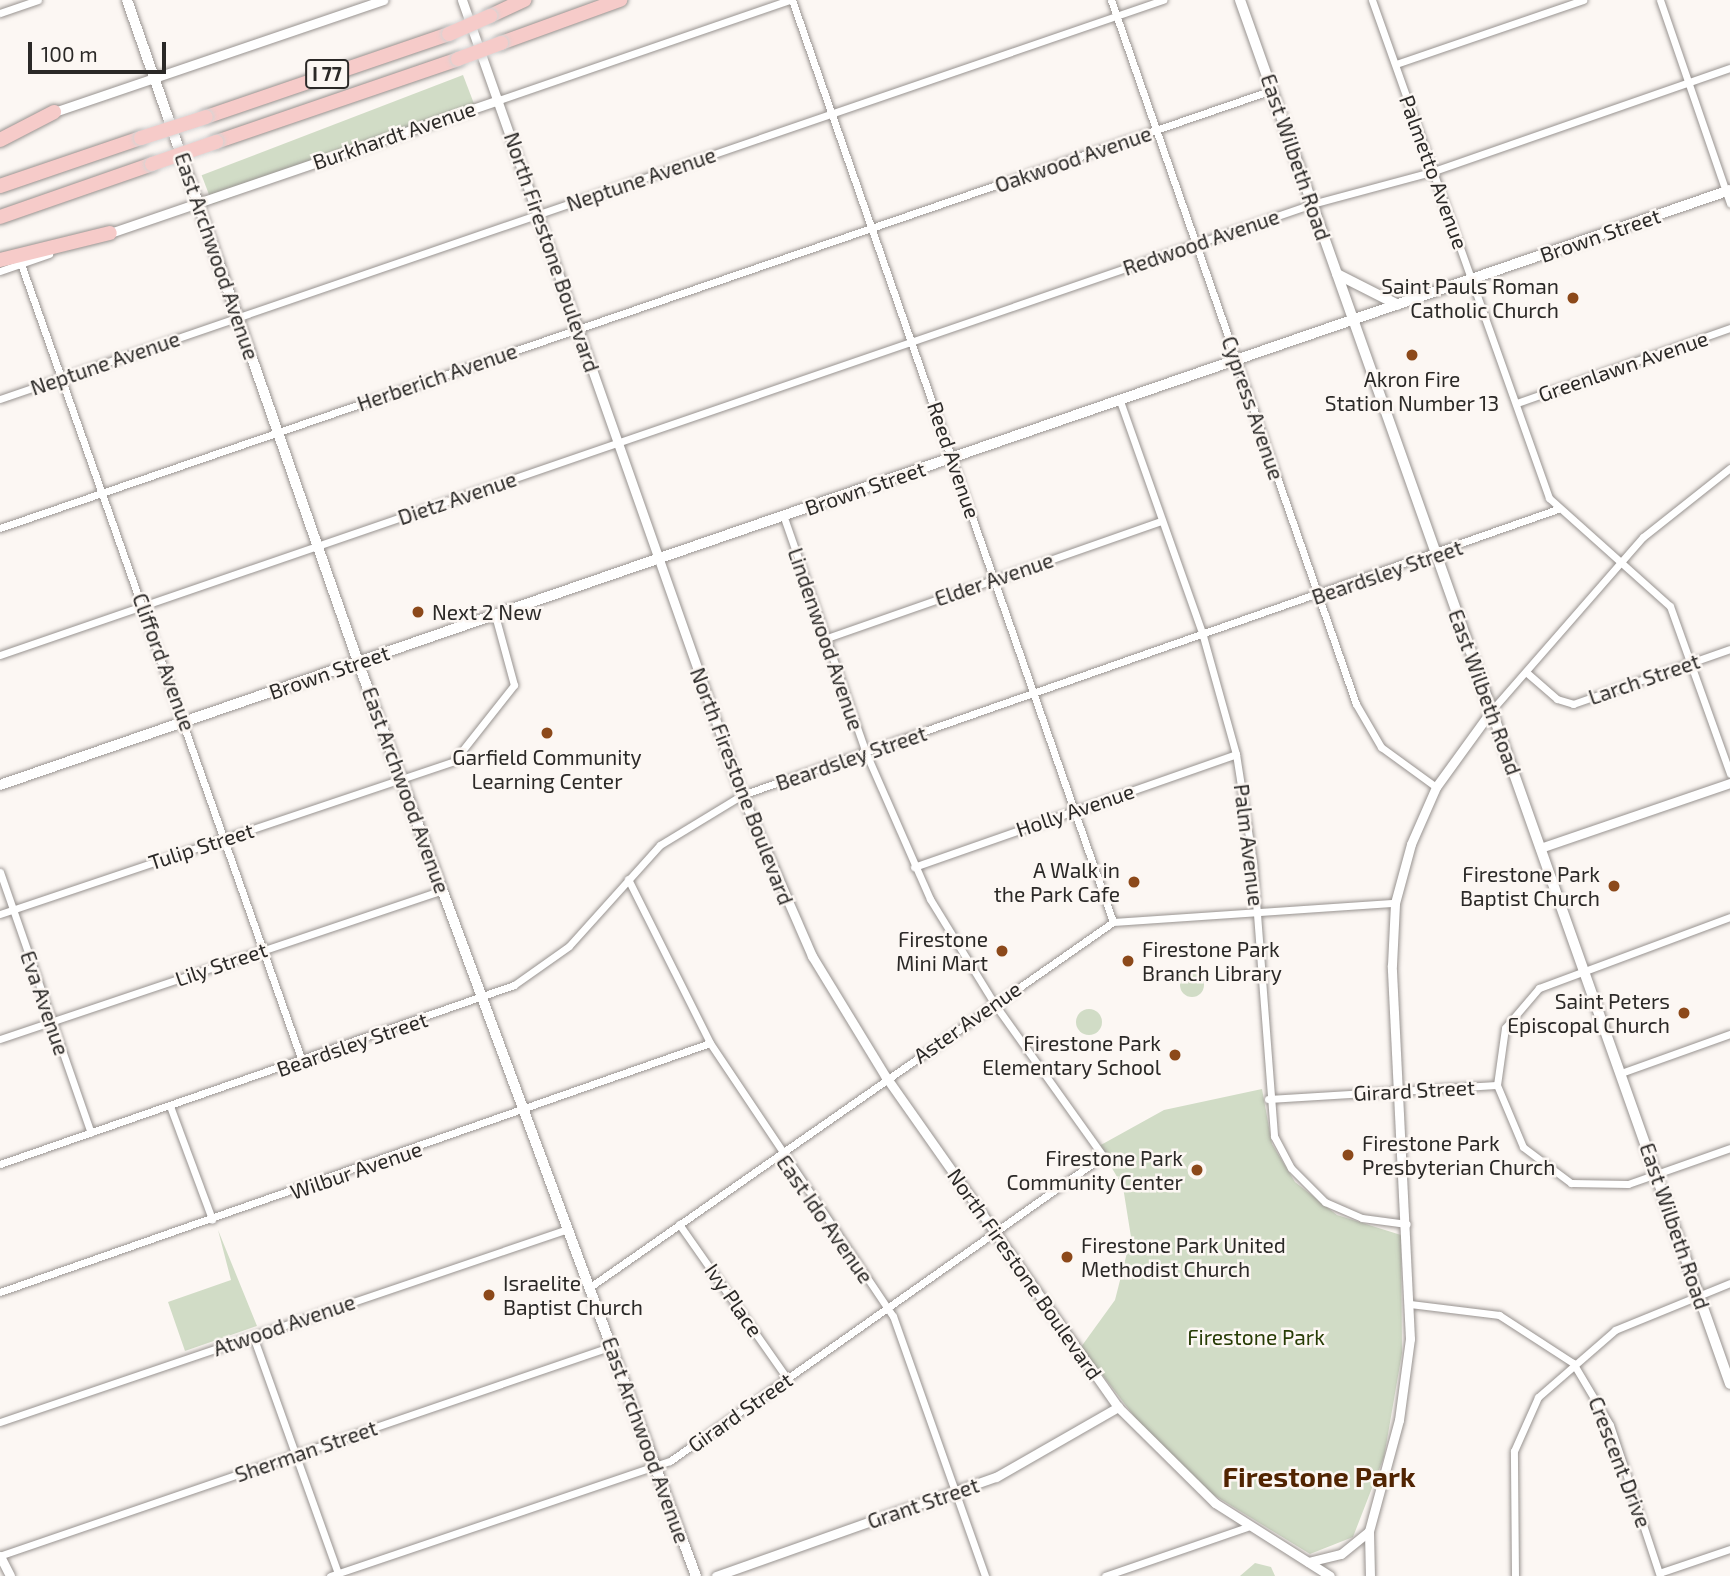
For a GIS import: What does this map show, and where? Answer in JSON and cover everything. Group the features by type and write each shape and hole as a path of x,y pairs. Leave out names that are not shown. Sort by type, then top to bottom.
{"highway":[{"name":"I 77","path":"0,186 449,34 524,0"},
{"name":"I 77","path":"0,216 458,59 560,22 605,0"},
{"path":"560,22 620,0"},
{"path":"0,140 54,112"},
{"path":"0,260 110,233"}],"main road":[{"name":"East Archwood Avenue","path":"127,0 358,662 696,1576"},
{"name":"East Wilbeth Road","path":"1240,0 1730,1384"},
{"name":"Brown Street","path":"0,785 1473,279 1729,195"},
{"path":"1337,274 1398,305"}],"street":[{"path":"0,13 38,0"},
{"path":"0,131 383,0"},
{"name":"North Firestone Boulevard","path":"462,0 742,795 798,930 886,1077 1118,1407 1177,1471 1247,1527 1330,1576"},
{"name":"Burkhardt Avenue","path":"0,271 790,0"},
{"name":"Reed Avenue","path":"790,0 874,227 1113,922"},
{"name":"Cypress Avenue","path":"1111,0 1318,596 1365,723 1394,759 1436,787"},
{"name":"Neptune Avenue","path":"0,400 1163,0"},
{"name":"Palmetto Avenue","path":"1372,0 1517,403 1558,509 1670,606 1730,774"},
{"path":"1396,64 1583,0"},
{"path":"1660,0 1729,195"},
{"name":"Redwood Avenue","path":"913,341 1312,204 1434,171 1730,68"},
{"name":"Oakwood Avenue","path":"874,227 1272,90"},
{"name":"Herberich Avenue","path":"0,528 874,227"},
{"name":"Clifford Avenue","path":"21,264 226,838 302,1061"},
{"name":"Greenlawn Avenue","path":"1517,403 1730,328"},
{"name":"Dietz Avenue","path":"0,655 913,341"},
{"name":"Palm Avenue","path":"1120,401 1203,636 1236,754 1258,912 1268,1098 1279,1149 1312,1191 1362,1218 1407,1224"},
{"path":"1370,1576 1369,1531 1399,1420 1410,1304 1399,1091 1395,903 1410,844 1436,787 1491,711 1621,562 1683,500 1730,468"},
{"name":"Beardsley Street","path":"0,1164 483,999 557,956 628,879 684,826 742,795 1436,555 1558,509"},
{"name":"Lindenwood Avenue","path":"784,517 866,753 914,867 994,1003 1103,1156"},
{"name":"Elder Avenue","path":"827,638 1162,521"},
{"name":"Tulip Street","path":"0,914 402,781 464,753 508,697 514,671 495,615"},
{"name":"Larch Street","path":"1527,672 1557,699 1573,704 1730,649"},
{"name":"Holly Avenue","path":"914,867 1236,754"},
{"path":"1540,848 1730,783"},
{"name":"Eva Avenue","path":"0,872 91,1133"},
{"name":"East Ido Avenue","path":"628,879 710,1043 779,1154 887,1308 985,1576"},
{"name":"Lily Street","path":"0,1039 442,890"},
{"path":"1113,922 1395,903"},
{"name":"Girard Street","path":"1268,1098 1497,1085 1509,1020 1539,988 1583,969 1730,918"},
{"name":"Aster Avenue","path":"590,1287 886,1077 1113,922"},
{"path":"1620,1073 1730,1034"},
{"name":"Wilbur Avenue","path":"0,1292 526,1112 710,1043"},
{"path":"1497,1085 1523,1147 1558,1178 1609,1188 1730,1148"},
{"path":"170,1106 212,1219"},
{"name":"Girard Street","path":"334,1575 657,1466 788,1378 1103,1156"},
{"name":"Ivy Place","path":"679,1224 788,1378"},
{"name":"Atwood Avenue","path":"0,1422 568,1229"},
{"path":"1515,1576 1517,1435 1538,1397 1573,1363 1615,1330 1730,1283"},
{"name":"Crescent Drive","path":"1410,1304 1499,1315 1573,1363 1610,1425 1661,1574"},
{"path":"253,1336 296,1455 334,1575"},
{"name":"Sherman Street","path":"1,1556 612,1346"},
{"name":"Grant Street","path":"716,1576 955,1493 1036,1459 1118,1407"},
{"path":"1105,1576 1128,1572 1247,1527"},
{"path":"1308,1562 1341,1554 1369,1531"},
{"path":"1661,1574 1730,1549"},
{"path":"1,1556 10,1576"}],"green space":[{"path":"463,75 474,104 213,204 202,175"},
{"path":"1192,973 1203,980 1204,985 1197,996 1192,997 1181,990 1180,985 1187,974"},
{"path":"1089,1009 1098,1013 1102,1022 1098,1031 1089,1035 1080,1031 1076,1022 1080,1013"},
{"name":"Firestone Park","path":"1262,1089 1272,1144 1295,1182 1337,1215 1401,1235 1402,1353 1384,1457 1353,1537 1310,1554 1212,1494 1150,1437 1081,1347 1115,1300 1131,1237 1123,1187 1099,1146 1164,1110"},
{"path":"218,1230 257,1326 185,1351 168,1302 231,1280"},
{"path":"1255,1563 1271,1567 1275,1576 1240,1576"}],"place":[{"name":"Saint Pauls Roman Catholic Church","path":"1573,298"},
{"name":"Akron Fire Station Number 13","path":"1412,355"},
{"name":"Next 2 New","path":"418,612"},
{"name":"Garfield Community Learning Center","path":"547,733"},
{"name":"A Walk in the Park Cafe","path":"1134,882"},
{"name":"Firestone Park Baptist Church","path":"1614,886"},
{"name":"Firestone Mini Mart","path":"1002,951"},
{"name":"Firestone Park Branch Library","path":"1128,961"},
{"name":"Saint Peters Episcopal Church","path":"1684,1013"},
{"name":"Firestone Park Elementary School","path":"1175,1055"},
{"name":"Firestone Park Presbyterian Church","path":"1348,1155"},
{"name":"Firestone Park Community Center","path":"1197,1170"},
{"name":"Firestone Park United Methodist Church","path":"1067,1257"},
{"name":"Israelite Baptist Church","path":"489,1295"}],"district":[{"name":"Firestone Park","path":"1319,1476"}]}
